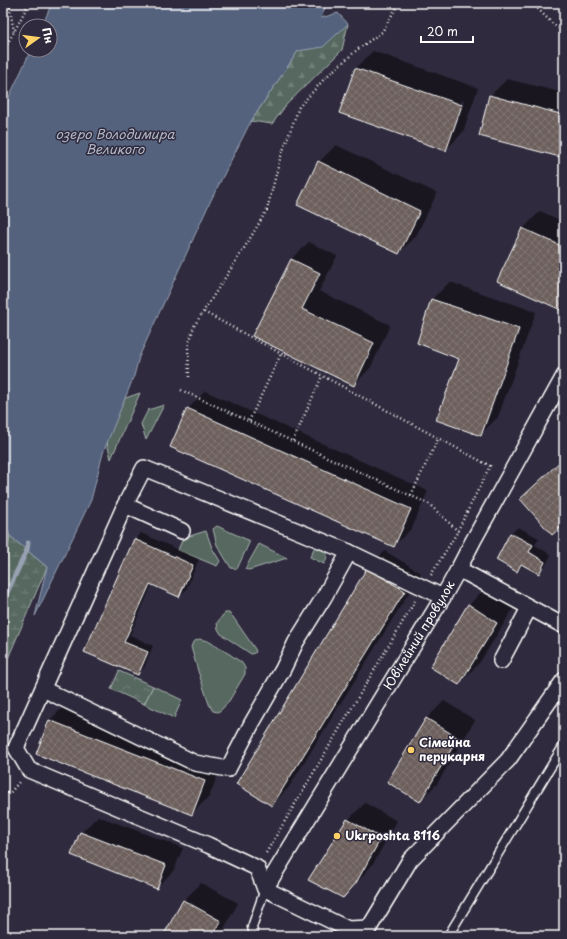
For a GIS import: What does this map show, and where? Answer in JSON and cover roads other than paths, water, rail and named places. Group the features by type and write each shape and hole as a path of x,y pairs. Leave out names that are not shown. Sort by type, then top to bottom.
{"street":[{"name":"Ювілейний провулок","path":"265,888 443,597 564,376"},
{"path":"443,597 349,552 144,468 125,505 16,748 29,770 208,845 257,868 265,888 348,929 369,928 410,860 508,760 564,680"},
{"path":"125,505 182,532"},
{"path":"43,689 196,763 228,769 283,669 296,642 324,597 349,552"},
{"path":"458,570 564,626"},
{"path":"501,661 529,608"}],"lane":[{"path":"448,936 564,745"},
{"path":"254,936 252,927 265,888"}],"water":[{"name":"озеро Володимира Великого","path":"52,3 327,3 321,18 338,13 348,24 323,47 298,51 251,121 210,202 139,357 134,376 103,453 91,500 35,616 47,567 10,536 3,519 3,110 27,58 58,58 58,18 45,18"}],"waterway":[{"path":"3,601 27,550 28,543"}],"place":[{"name":"Сімейна перукарня","path":"411,750"},
{"name":"Ukrposhta 8116","path":"337,836"}]}
